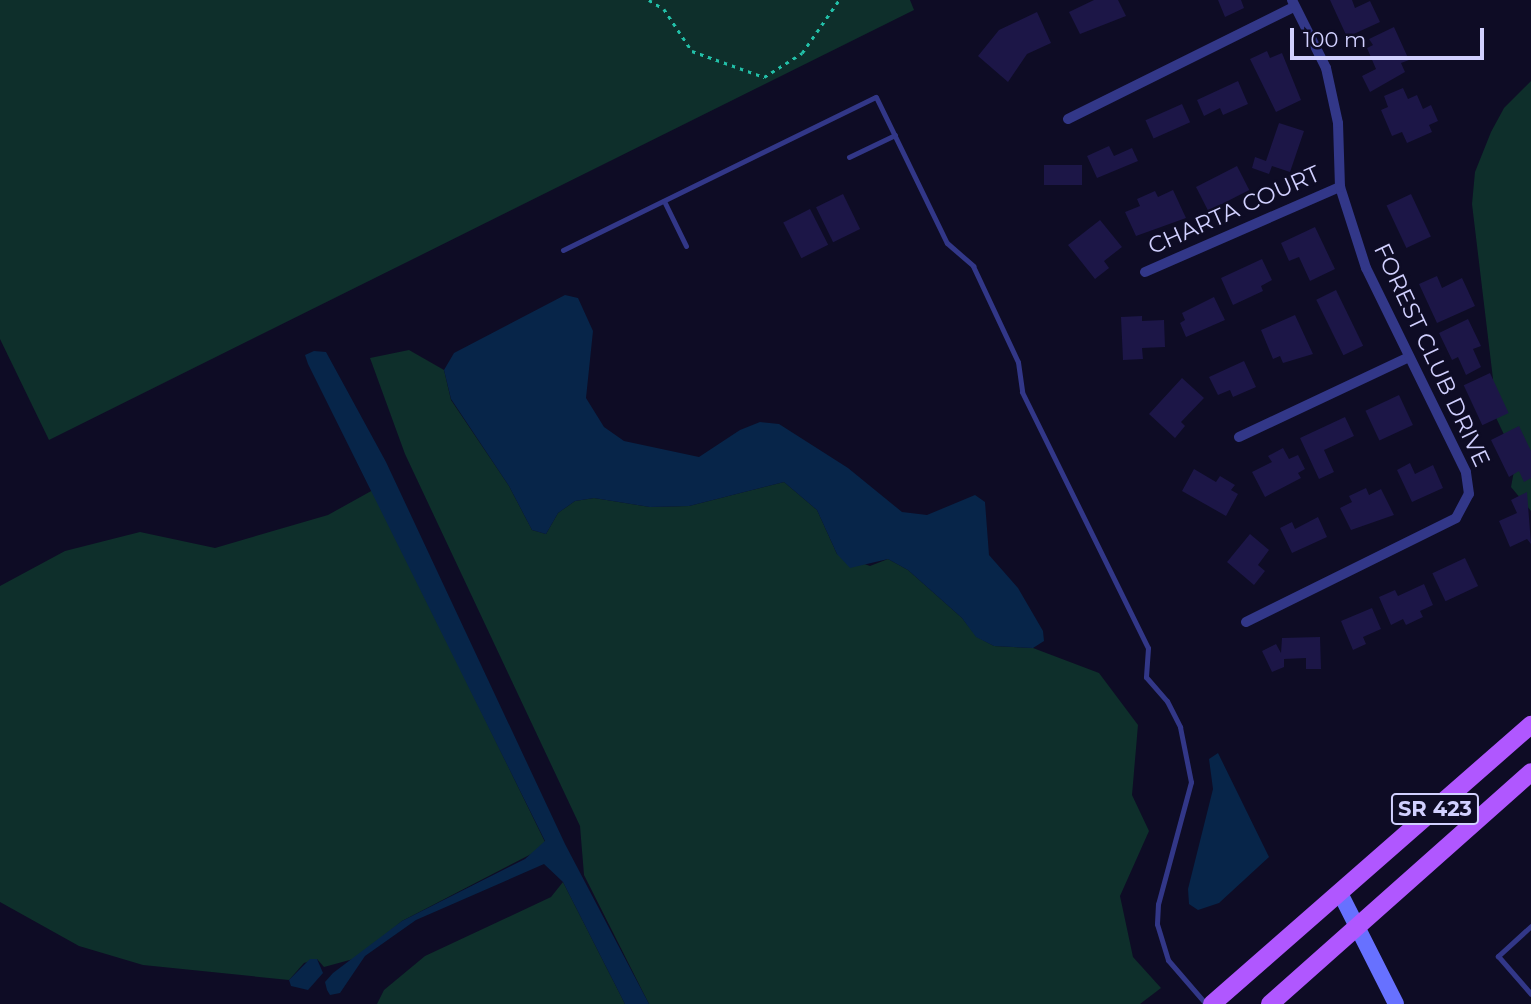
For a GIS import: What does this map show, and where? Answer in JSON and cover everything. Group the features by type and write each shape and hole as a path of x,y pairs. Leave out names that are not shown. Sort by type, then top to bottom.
{"main road":[{"name":"SR 423","path":"1212,1004 1531,725"},
{"name":"SR 423","path":"1270,1004 1531,772"}],"street":[{"path":"1068,120 1291,2"},
{"name":"FOREST CLUB DRIVE","path":"1246,622 1456,519 1469,494 1466,472 1366,268 1340,187 1338,123 1326,68 1291,2"},
{"name":"CHARTA COURT","path":"1145,272 1340,187"},
{"path":"1239,437 1409,357"},
{"path":"1340,893 1396,1004"}],"lane":[{"path":"563,250 876,97 947,243 973,266 1018,362 1023,392 1148,648 1146,677 1167,701 1180,727 1191,782 1158,904 1157,924 1160,944 1168,960 1206,1004"},
{"path":"849,157 895,135"},
{"path":"664,201 686,246"},
{"path":"1531,926 1498,956 1531,994"}],"path":[{"path":"649,0 664,9 692,51 764,77 802,53 839,0"}],"green space":[{"path":"0,0 910,0 914,10 49,440 0,339"},
{"path":"1531,81 1531,511 1511,487 1516,460 1491,407 1493,379 1472,204 1475,172 1491,132 1504,108"},
{"path":"409,350 444,370 451,400 509,486 532,530 546,534 558,513 575,501 594,498 650,507 689,506 784,482 817,510 837,554 870,566 888,559 908,570 962,618 977,637 994,646 1033,648 1099,673 1138,725 1132,795 1149,831 1120,896 1133,957 1161,988 1140,1004 649,1004 584,875 580,826 405,454 370,358"},
{"path":"373,490 545,842 539,850 402,921 357,958 324,967 317,959 304,963 289,980 143,965 79,946 0,902 0,586 65,551 140,532 215,548 328,515"},
{"path":"563,882 625,1004 377,1004 384,990 425,956 551,897"}],"water":[{"path":"565,295 578,298 593,331 586,398 604,427 624,441 699,457 740,430 760,422 779,424 848,468 902,512 927,515 975,495 985,502 989,555 1018,588 1043,631 1044,641 1033,648 994,646 976,637 962,618 908,570 888,559 850,568 837,554 817,510 784,482 689,506 650,507 594,498 575,501 558,513 546,534 532,530 509,486 451,399 444,370 454,353"},
{"path":"314,351 326,352 386,462 565,844 649,1004 625,1004 563,882 544,864 416,920 365,956 340,993 330,995 327,990 325,982 333,973 402,921 525,859 545,841 308,364 305,355"},
{"path":"1218,753 1269,857 1219,903 1198,910 1189,904 1188,889 1213,789 1209,759"},
{"path":"310,959 317,959 323,973 308,990 291,986 289,980"}],"building":[{"path":"1094,0 1118,0 1126,16 1080,34 1069,12"},
{"path":"1218,0 1241,0 1244,8 1225,17"},
{"path":"1330,0 1352,0 1355,8 1370,1 1380,22 1347,37"},
{"path":"1037,12 1051,43 1027,54 1008,82 978,56 999,30"},
{"path":"1394,27 1409,60 1401,63 1405,72 1370,92 1362,76 1376,69 1367,48 1373,45 1369,39"},
{"path":"1267,51 1270,58 1282,53 1301,100 1276,112 1250,59"},
{"path":"1238,81 1248,104 1223,115 1220,108 1204,116 1197,100"},
{"path":"1403,88 1408,99 1417,95 1423,109 1431,105 1438,121 1429,125 1432,132 1407,143 1402,132 1392,136 1381,110 1388,107 1384,96"},
{"path":"1182,104 1190,122 1154,139 1145,120"},
{"path":"1279,123 1304,131 1290,172 1272,166 1269,174 1252,168 1255,157 1266,161"},
{"path":"1109,146 1114,156 1132,148 1138,161 1097,178 1087,156"},
{"path":"1044,165 1082,165 1082,185 1044,185"},
{"path":"1237,166 1249,190 1208,211 1196,187"},
{"path":"1173,190 1186,218 1136,236 1125,212 1140,206 1137,199 1155,191 1158,197"},
{"path":"843,194 860,229 833,242 816,207"},
{"path":"1411,194 1431,237 1406,248 1387,205"},
{"path":"810,209 828,245 801,258 783,223"},
{"path":"1100,220 1122,247 1104,261 1109,268 1095,279 1068,245"},
{"path":"1315,227 1335,269 1310,281 1299,257 1289,261 1281,243"},
{"path":"1262,259 1272,280 1261,286 1263,291 1233,305 1221,278"},
{"path":"1437,276 1442,288 1462,278 1475,306 1437,323 1419,284"},
{"path":"1336,290 1363,346 1343,355 1316,300"},
{"path":"1214,297 1225,320 1186,337 1180,323 1185,320 1182,313"},
{"path":"1295,315 1313,354 1283,363 1280,356 1273,359 1261,330"},
{"path":"1142,316 1142,321 1164,320 1165,347 1142,348 1143,359 1123,360 1121,317"},
{"path":"1468,319 1481,346 1473,349 1481,367 1466,375 1458,357 1452,360 1439,333"},
{"path":"1244,361 1256,387 1233,397 1230,390 1218,395 1209,377"},
{"path":"1490,373 1509,413 1482,425 1464,385"},
{"path":"1182,378 1204,398 1181,422 1185,426 1175,438 1149,414"},
{"path":"1399,395 1413,425 1379,441 1365,411"},
{"path":"1345,417 1354,436 1324,450 1334,472 1319,479 1300,438"},
{"path":"1519,426 1531,451 1531,478 1524,482 1519,471 1509,477 1491,440"},
{"path":"1283,448 1289,459 1298,455 1305,469 1298,473 1301,478 1265,497 1252,472 1272,462 1268,456"},
{"path":"1410,463 1415,474 1433,465 1443,488 1412,502 1397,470"},
{"path":"1194,469 1216,482 1220,476 1235,485 1231,490 1238,494 1226,516 1182,491"},
{"path":"1366,488 1369,495 1381,489 1394,515 1351,530 1340,508 1352,502 1349,496"},
{"path":"1527,492 1531,544 1527,539 1510,547 1499,521 1517,513 1511,500"},
{"path":"1318,517 1327,537 1292,553 1280,528 1292,522 1295,529"},
{"path":"1250,534 1269,550 1258,565 1265,571 1254,585 1227,562"},
{"path":"1465,558 1478,586 1445,601 1432,573"},
{"path":"1424,584 1433,605 1420,611 1423,617 1406,625 1403,619 1391,625 1379,597 1395,590 1398,596"},
{"path":"1372,608 1381,629 1363,637 1366,644 1353,650 1341,621"},
{"path":"1320,637 1321,669 1306,669 1306,658 1284,659 1284,667 1272,672 1262,651 1276,644 1281,653 1282,638"}]}
